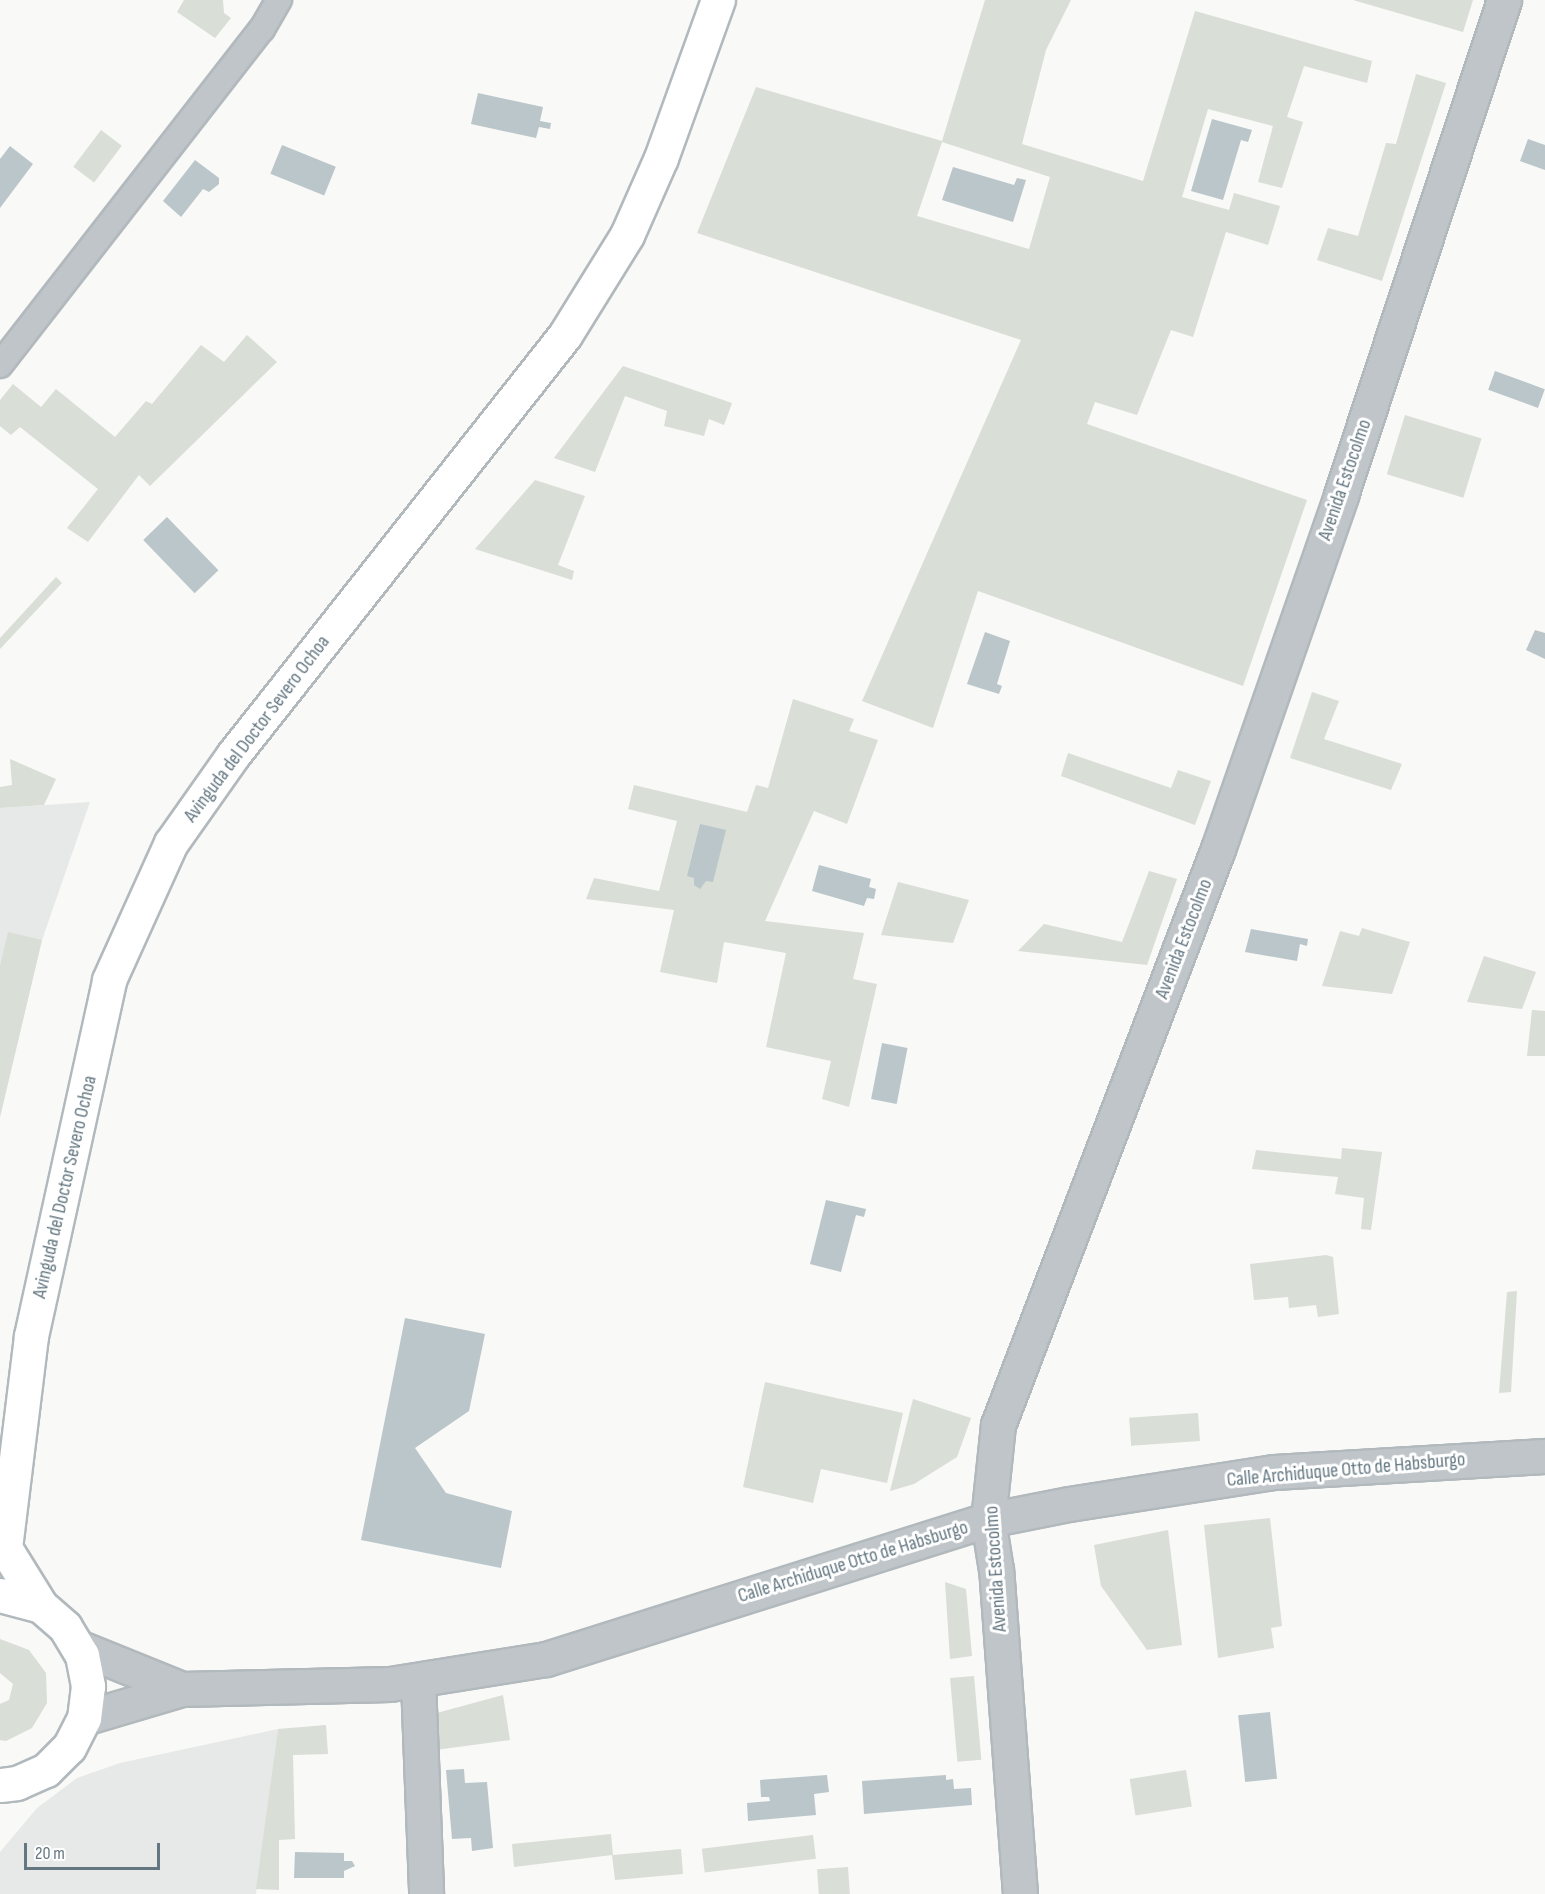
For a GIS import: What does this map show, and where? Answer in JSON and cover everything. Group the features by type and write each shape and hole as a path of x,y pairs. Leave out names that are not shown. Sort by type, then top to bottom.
{"street":[{"name":"Avinguda del Doctor Severo Ochoa","path":"41,1606 2,1550 31,1336 109,980 171,843 234,755 572,325 621,248 665,148 718,0"},
{"name":"Avenida Estocolmo","path":"1020,1894 996,1570 988,1520 998,1425 1218,849 1341,495 1504,0"},
{"name":"Calle Archiduque Otto de Habsburgo","path":"182,1689 418,1681 546,1659 988,1520 1274,1472 1545,1456"},
{"path":"0,1594 41,1606 65,1627 78,1647 88,1686 84,1718 69,1747 46,1770 6,1790"},
{"path":"78,1647 182,1689"},
{"path":"418,1681 426,1894"},
{"path":"84,1718 182,1689"}],"lane":[{"path":"0,365 262,29 279,0"}],"shaded area":[{"path":"184,0 223,0 224,13 231,18 215,38 177,12"},
{"path":"985,0 1071,0 1046,50 1022,144 1143,181 1195,11 1372,61 1367,83 1304,66 1287,117 1303,122 1282,188 1258,182 1273,126 1208,109 1182,197 1229,210 1234,193 1280,206 1268,245 1226,232 1193,337 1171,330 1137,415 1095,402 1087,424 1307,500 1243,686 978,591 933,728 862,701 1021,340 697,233 756,87 942,141","holes":["942,142 1050,177 1029,249 917,216"]},
{"path":"1353,0 1473,0 1463,32"},
{"path":"1416,74 1446,83 1382,281 1317,260 1328,228 1358,236 1386,143 1396,144"},
{"path":"478,93 543,107 540,121 551,123 550,129 539,127 536,138 471,124"},
{"path":"1212,119 1252,130 1248,142 1241,140 1223,200 1191,191"},
{"path":"101,130 122,146 94,182 73,167"},
{"path":"1528,139 1545,145 1545,170 1520,161"},
{"path":"282,145 336,167 324,195 270,174"},
{"path":"10,146 33,164 0,208 0,159"},
{"path":"195,160 219,178 219,184 209,192 203,189 181,217 163,201"},
{"path":"953,167 1014,185 1017,178 1026,180 1013,222 942,200"},
{"path":"247,335 277,362 150,486 139,475 88,542 67,528 98,489 20,427 11,435 0,426 0,400 13,384 41,407 56,389 115,437 146,401 152,404 201,345 224,362"},
{"path":"623,366 732,403 724,425 709,419 704,436 664,426 667,411 625,396 595,472 554,458"},
{"path":"1495,371 1545,389 1538,408 1488,390"},
{"path":"1405,415 1482,438 1463,498 1387,474"},
{"path":"535,480 585,496 558,565 574,571 572,580 475,549"},
{"path":"167,517 218,570 195,593 143,540"},
{"path":"56,577 62,583 0,649 0,638"},
{"path":"1535,630 1545,633 1545,659 1526,650"},
{"path":"985,632 1010,641 997,684 1002,686 999,694 967,684"},
{"path":"1312,692 1339,701 1324,739 1402,764 1391,790 1290,758"},
{"path":"793,699 854,719 849,731 878,740 847,824 814,811 765,921 864,933 853,979 877,984 849,1107 822,1099 831,1061 766,1047 786,953 724,942 717,983 660,972 674,910 586,899 594,878 659,891 677,821 628,809 634,785 747,812 756,785 768,788"},
{"path":"1068,753 1171,788 1178,770 1211,781 1195,825 1061,776"},
{"path":"10,759 56,779 44,805 0,808 0,787 12,785"},
{"path":"90,802 42,940 0,1117 0,808"},
{"path":"700,824 726,830 713,882 706,881 700,889 694,885 694,878 687,876"},
{"path":"819,865 871,879 869,887 876,889 874,899 867,898 864,906 812,891"},
{"path":"1149,871 1177,879 1147,965 1018,951 1044,924 1122,942"},
{"path":"898,882 969,900 953,943 881,935"},
{"path":"1362,928 1410,942 1392,994 1322,986 1340,931 1359,936"},
{"path":"1251,929 1308,939 1307,946 1300,944 1297,961 1245,952"},
{"path":"8,932 42,940 0,1117 0,966"},
{"path":"1484,956 1536,972 1522,1009 1467,1002"},
{"path":"1532,1010 1545,1011 1545,1056 1527,1056"},
{"path":"882,1043 908,1048 897,1104 871,1099"},
{"path":"1342,1148 1382,1152 1371,1230 1361,1229 1364,1198 1335,1194 1338,1177 1252,1169 1256,1150 1341,1159"},
{"path":"826,1200 866,1209 864,1217 856,1215 841,1272 810,1264"},
{"path":"1326,1255 1333,1257 1339,1314 1318,1317 1316,1305 1289,1308 1288,1297 1254,1300 1250,1264"},
{"path":"1517,1291 1511,1392 1499,1393 1507,1292"},
{"path":"405,1318 485,1334 469,1411 415,1448 446,1493 512,1511 501,1568 361,1540"},
{"path":"765,1382 903,1413 887,1483 821,1469 813,1503 743,1487"},
{"path":"913,1399 971,1418 957,1457 914,1484 890,1491"},
{"path":"1198,1413 1200,1441 1131,1446 1129,1418"},
{"path":"1270,1518 1282,1626 1271,1628 1274,1648 1218,1658 1204,1525"},
{"path":"1168,1530 1182,1645 1147,1650 1101,1586 1094,1545"},
{"path":"945,1582 966,1589 972,1656 950,1659"},
{"path":"0,1639 29,1650 46,1673 47,1703 32,1728 6,1741 0,1740 0,1704 9,1700 13,1684 0,1673"},
{"path":"974,1676 981,1760 957,1762 950,1678"},
{"path":"503,1695 510,1740 428,1751 433,1714"},
{"path":"1270,1712 1277,1779 1245,1782 1238,1715"},
{"path":"326,1725 328,1754 293,1755 295,1839 279,1840 279,1890 256,1889 278,1729"},
{"path":"278,1729 256,1894 0,1894 0,1852 37,1808 77,1778 120,1763"},
{"path":"464,1769 465,1783 487,1782 493,1848 472,1851 471,1838 452,1839 446,1770"},
{"path":"1186,1770 1192,1807 1135,1815 1130,1779"},
{"path":"827,1775 829,1792 814,1794 816,1815 748,1821 747,1803 770,1801 769,1797 761,1797 760,1780"},
{"path":"946,1775 946,1780 953,1779 954,1789 971,1788 972,1805 864,1814 862,1781"},
{"path":"611,1834 613,1855 681,1849 683,1874 615,1880 612,1855 514,1867 512,1844"},
{"path":"813,1835 816,1859 705,1872 702,1849"},
{"path":"295,1852 344,1853 344,1861 352,1861 355,1866 344,1871 344,1878 294,1878"},
{"path":"848,1867 850,1894 819,1894 817,1869"}]}
